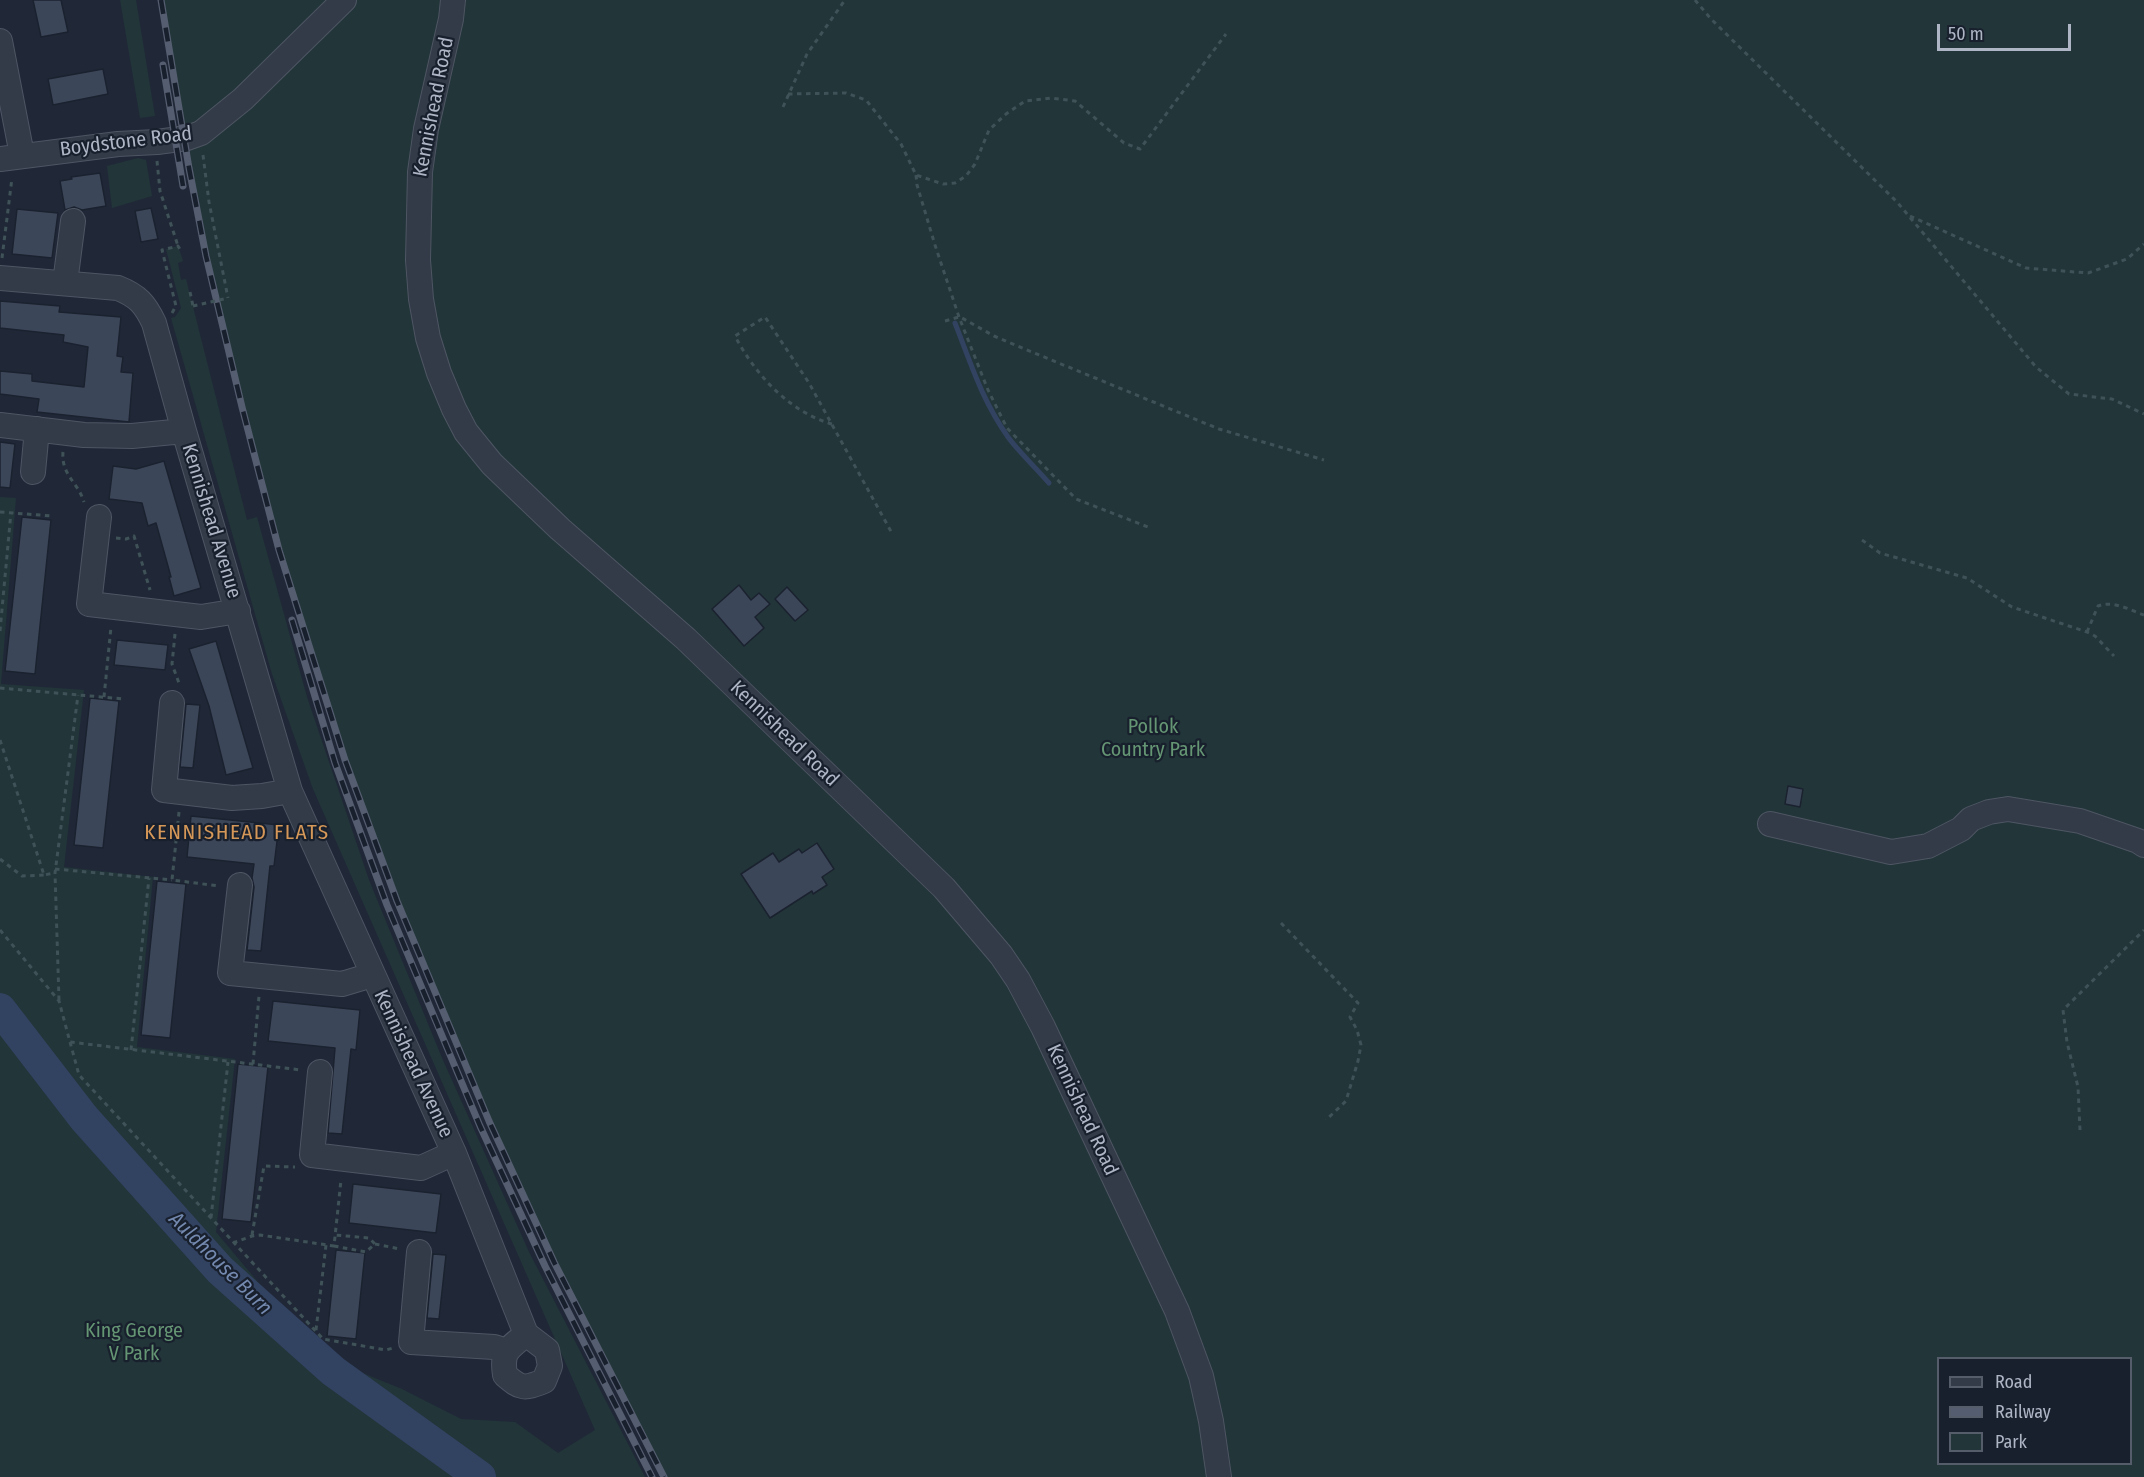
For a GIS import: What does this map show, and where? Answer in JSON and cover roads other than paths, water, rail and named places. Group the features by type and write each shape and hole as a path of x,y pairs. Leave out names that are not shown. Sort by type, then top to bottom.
{"street":[{"name":"Boydstone Road","path":"12,157 118,144 157,142 201,134 243,99 344,0"},
{"name":"Kennishead Road","path":"452,1 447,43 426,129 420,172 418,260 421,298 428,338 454,409 466,432 492,464 560,529 686,639 944,888 1001,955 1018,980 1043,1027 1177,1311 1201,1376 1219,1477"},
{"path":"0,41 12,157"},
{"path":"65,283 73,221"},
{"name":"Kennishead Avenue","path":"1,271 65,283 118,288 135,295 146,306 154,323 290,791 454,1153 526,1334 547,1350 550,1366 544,1381 530,1387 518,1386 505,1375 503,1360 507,1351"},
{"name":"Kennishead Avenue","path":"0,425 65,433 132,436 184,431"},
{"path":"33,472 37,429"},
{"name":"Kennishead Avenue","path":"98,527 89,604 201,616 238,611"},
{"path":"172,703 164,790 232,798 290,791"},
{"path":"1770,824 1891,852 1928,846 1961,829 1971,819 1989,812 2008,809 2080,821 2138,841 2144,846"},
{"name":"Kennishead Avenue","path":"239,887 230,973 342,984 372,975"},
{"name":"Kennishead Avenue","path":"320,1072 312,1155 421,1168 454,1153"},
{"path":"419,1252 411,1342 494,1347 507,1351 526,1334"}],"waterway":[{"path":"955,323 978,382 999,423 1012,442 1049,483"},
{"name":"Auldhouse Burn","path":"0,1009 84,1118 220,1270 333,1371 480,1477"}],"railway":[{"path":"161,0 206,256 242,407 279,550 345,760 397,901 489,1121 554,1262 664,1477"},
{"path":"163,65 183,186"},
{"path":"292,620 335,763 387,905 480,1126 545,1266 652,1477"}],"district":[{"name":"KENNISHEAD FLATS","path":"237,833"}],"park label":[{"name":"Pollok Country Park","path":"1153,738"},
{"name":"King George V Park","path":"134,1342"}]}
